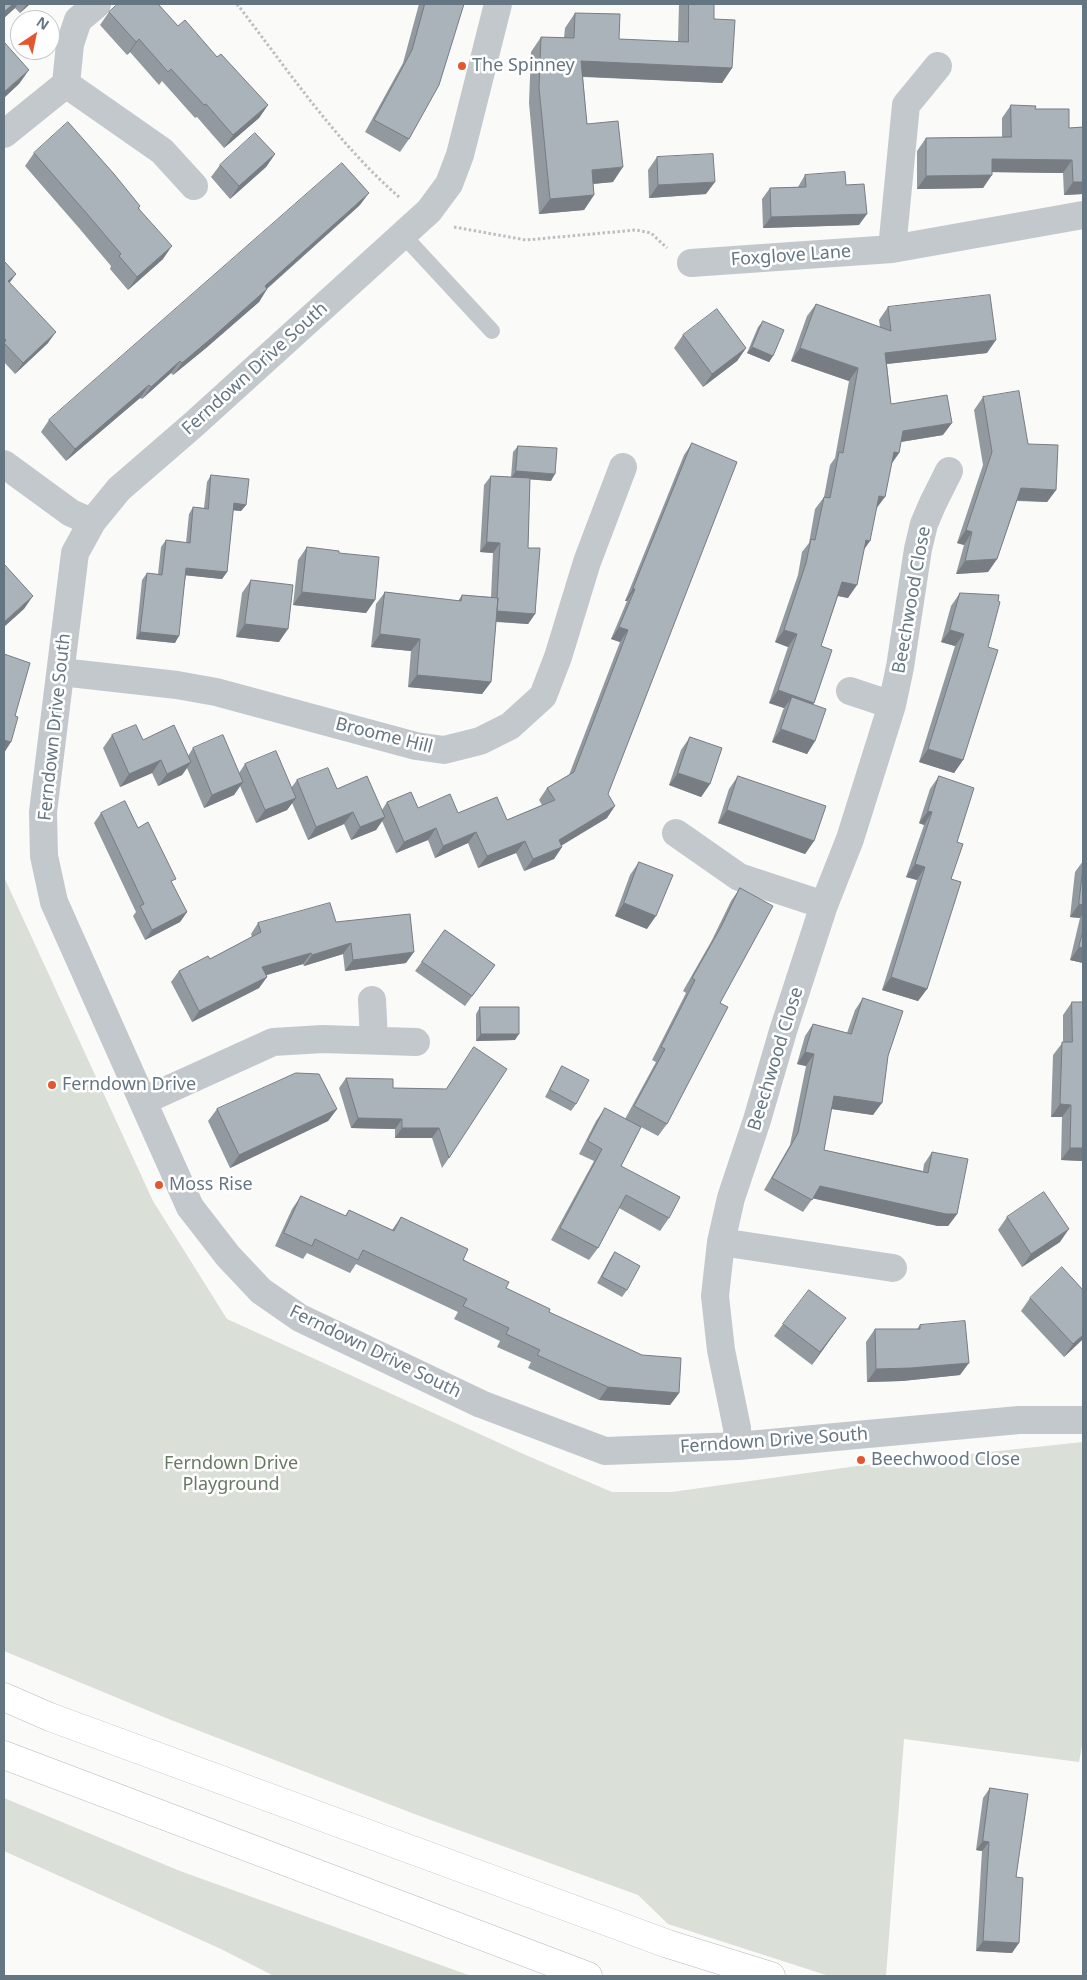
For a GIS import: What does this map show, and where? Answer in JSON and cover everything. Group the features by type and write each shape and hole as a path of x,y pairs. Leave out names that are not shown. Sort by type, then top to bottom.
{"highway":[{"path":"4,1697 59,1720 668,1944 771,1976"},
{"path":"4,1755 588,1976"}],"street":[{"path":"4,134 66,84 70,44 78,20 97,4"},
{"path":"430,211 449,184 460,155 498,4"},
{"path":"892,250 906,105 938,66"},
{"path":"66,84 162,150 194,186"},
{"name":"Ferndown Drive South","path":"430,211 194,425 119,488 92,522 75,553 43,812 44,856 54,902 190,1207 228,1256 261,1291 300,1318 481,1404 606,1451 738,1446 1020,1420 1083,1420"},
{"name":"Foxglove Lane","path":"691,263 892,250 1083,215"},
{"path":"4,464 71,513 92,522"},
{"name":"Broome Hill","path":"61,672 177,685 216,692 416,746 444,750 480,741 510,726 543,696 558,657 587,562 623,467"},
{"name":"Beechwood Close","path":"738,1446 737,1428 721,1350 715,1296 721,1242 731,1198 757,1120 783,1031 824,905 850,839 892,704 900,668 918,549 924,524 949,471"},
{"path":"850,690 892,704"},
{"path":"676,833 739,877 824,905"},
{"path":"372,1000 374,1040"},
{"path":"143,1101 273,1042 323,1039 416,1042"},
{"path":"721,1242 893,1268"}],"lane":[{"path":"403,235 492,331"}],"path":[{"path":"237,4 329,122 375,176 402,200 430,211 446,226 526,240 636,230 651,233 663,246 691,263"}],"green space":[{"name":"Ferndown Drive Playground","path":"4,877 153,1201 227,1319 528,1456 612,1492 672,1492 857,1466 1083,1442 1083,1740 1079,1762 904,1739 886,1976 829,1976 668,1924 638,1895 417,1815 166,1718 4,1651"},
{"path":"4,1798 180,1871 471,1976 274,1976 221,1949 4,1851"}],"building":[{"path":"4,4 13,4 4,12"},
{"path":"118,4 158,4 178,26 185,20 217,57 221,54 268,105 233,135 206,104 204,105 171,69 168,72 139,39 136,42 109,12"},
{"path":"425,4 464,4 439,85 409,139 374,120 412,50"},
{"path":"689,4 714,4 714,19 735,20 732,68 581,61 587,124 618,121 623,167 592,170 594,195 550,199 539,88 541,37 574,38 575,13 620,14 619,39 688,42"},
{"path":"4,42 10,49 10,60 20,60 29,70 4,92"},
{"path":"1011,105 1036,106 1035,109 1069,109 1069,128 1083,127 1083,182 1073,182 1072,160 992,159 992,175 926,176 926,138 1011,137"},
{"path":"68,122 114,174 140,206 138,208 172,246 137,277 119,256 121,254 34,153"},
{"path":"255,133 275,154 239,186 220,165"},
{"path":"713,154 715,182 658,185 657,157"},
{"path":"342,163 369,193 265,286 267,289 214,336 182,363 180,361 151,387 149,385 75,449 49,420"},
{"path":"845,172 846,185 864,184 867,214 771,217 770,188 806,187 805,175"},
{"path":"4,261 16,274 8,281 56,332 23,363 4,343 6,340 4,338"},
{"path":"990,295 996,340 885,353 891,404 947,395 952,423 903,431 899,453 894,452 885,497 879,496 870,541 866,540 857,585 842,582 821,646 832,650 814,703 778,690 797,634 784,630 806,563 811,539 815,540 824,497 830,498 839,452 843,453 858,368 800,348 816,304 891,331 888,307"},
{"path":"717,309 746,348 712,374 683,335"},
{"path":"763,321 784,330 773,356 752,347"},
{"path":"1019,391 1028,444 1058,445 1056,490 1021,488 997,559 965,561 972,532 966,530 992,452 983,397"},
{"path":"692,443 737,462 608,794 615,806 559,840 562,847 533,859 525,841 487,856 476,832 443,846 436,828 404,842 387,802 411,792 418,808 450,794 458,813 497,797 507,820 555,800 547,788 574,772 628,630 619,627"},
{"path":"518,446 557,448 555,474 516,471"},
{"path":"211,475 249,479 246,505 234,503 227,572 186,568 179,636 140,632 147,573 162,575 166,540 190,543 193,507 208,509"},
{"path":"491,476 530,478 528,548 540,548 535,614 497,611 500,543 487,542"},
{"path":"307,547 339,551 339,553 379,557 375,600 302,592"},
{"path":"4,564 33,596 4,622"},
{"path":"251,580 293,585 288,629 245,624"},
{"path":"385,592 461,601 462,595 498,598 491,682 417,675 420,639 380,634"},
{"path":"960,593 999,595 998,601 1000,602 988,647 998,650 963,760 928,749 964,634 950,630"},
{"path":"4,654 30,663 15,716 18,717 11,742 4,740"},
{"path":"792,697 826,709 815,741 781,729"},
{"path":"136,725 143,740 174,725 191,762 167,774 161,760 129,774 112,735"},
{"path":"223,735 243,782 212,795 193,748"},
{"path":"690,737 722,748 710,784 678,773"},
{"path":"276,751 296,798 265,810 245,764"},
{"path":"328,768 337,789 367,776 385,817 360,827 353,812 316,827 297,780"},
{"path":"738,776 826,806 814,841 727,810"},
{"path":"939,776 974,788 957,842 963,844 951,879 961,882 927,989 891,977 925,867 915,864 932,812 928,811"},
{"path":"125,801 138,828 148,822 176,879 171,881 187,912 152,930 140,906 144,904 101,813"},
{"path":"639,862 673,875 656,916 624,903"},
{"path":"1083,868 1083,905 1079,904"},
{"path":"740,888 773,906 720,1003 728,1007 667,1124 634,1106 665,1049 661,1047 695,980 692,978 721,927"},
{"path":"330,903 336,922 410,914 414,952 353,960 351,943 312,955 311,953 262,967 267,977 199,1011 179,971 208,956 210,959 261,932 258,923"},
{"path":"445,930 495,965 472,996 422,962"},
{"path":"1083,931 1083,948 1079,947"},
{"path":"863,998 903,1011 888,1056 882,1103 834,1096 824,1150 928,1173 932,1152 968,1159 957,1214 946,1214 820,1186 812,1200 772,1178 798,1133 814,1054 805,1052 813,1024 851,1034"},
{"path":"1072,1002 1083,1002 1083,1148 1070,1148 1071,1105 1060,1104 1062,1042 1072,1042"},
{"path":"480,1007 519,1007 519,1034 481,1034"},
{"path":"474,1047 507,1069 449,1158 439,1128 402,1128 402,1119 358,1118 346,1078 393,1079 393,1088 446,1089"},
{"path":"562,1066 589,1080 576,1104 550,1090"},
{"path":"296,1073 319,1074 337,1109 239,1155 217,1109"},
{"path":"605,1108 641,1127 621,1166 680,1197 669,1218 626,1195 598,1248 560,1228 602,1149 588,1141"},
{"path":"1044,1192 1069,1229 1031,1254 1007,1217"},
{"path":"301,1196 346,1216 349,1210 394,1231 401,1217 468,1249 463,1260 509,1282 506,1288 550,1309 549,1312 642,1355 681,1358 679,1393 608,1387 537,1355 540,1350 506,1334 509,1328 463,1306 467,1299 363,1250 358,1260 315,1239 312,1246 284,1233"},
{"path":"615,1252 640,1266 627,1290 602,1277"},
{"path":"1062,1267 1083,1290 1083,1335 1073,1344 1030,1298"},
{"path":"809,1290 846,1318 820,1352 783,1324"},
{"path":"965,1321 969,1363 876,1369 875,1329 920,1329 920,1325"},
{"path":"990,1788 1028,1794 1016,1877 1023,1878 1019,1943 983,1941 989,1842 983,1841"}],"place":[{"name":"The Spinney","path":"462,66"},
{"name":"Ferndown Drive","path":"52,1085"},
{"name":"Moss Rise","path":"159,1185"},
{"name":"Beechwood Close","path":"861,1460"}]}
